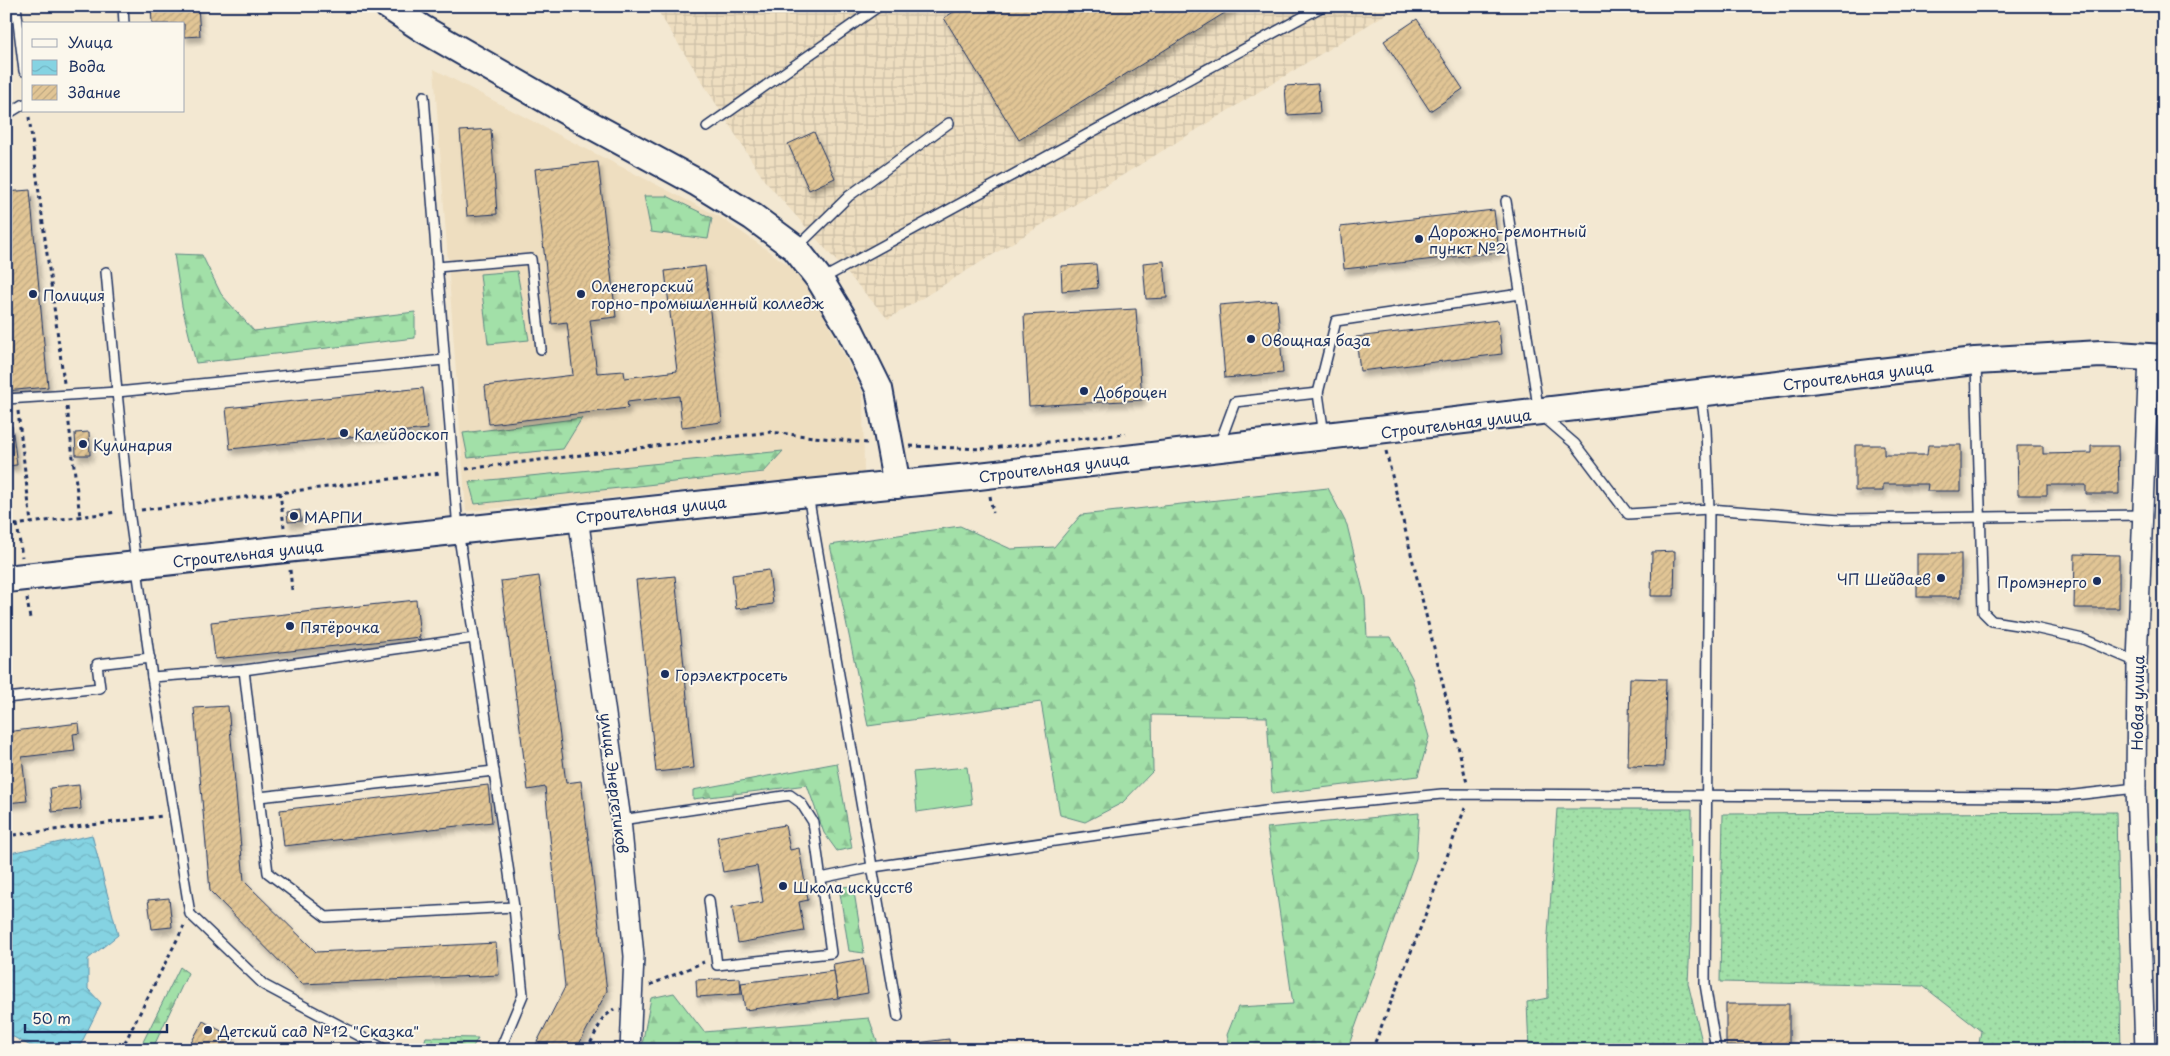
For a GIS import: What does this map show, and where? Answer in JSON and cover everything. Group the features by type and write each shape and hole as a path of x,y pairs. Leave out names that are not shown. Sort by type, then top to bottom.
{"street":[{"path":"388,6 423,29 580,119 696,182 753,217 795,248 820,280 849,328 879,389 896,485"},
{"name":"Строительная улица","path":"6,579 578,517 896,485 1283,440 1324,438 1976,361 2101,354 2156,357"},
{"name":"Новая улица","path":"2146,1050 2136,788 2137,662 2144,515 2156,357"},
{"name":"улица Энергетиков","path":"578,517 622,820 634,956 630,1050"}],"lane":[{"path":"16,6 22,55"},
{"path":"123,6 124,22"},
{"path":"707,127 879,6"},
{"path":"820,280 1323,6"},
{"path":"424,96 458,530 514,907 523,995 500,1050"},
{"path":"6,115 22,105"},
{"path":"795,248 849,196 949,123"},
{"path":"1506,201 1540,413 1575,444 1628,514 1710,509 1841,519 2144,515"},
{"path":"437,267 531,259 541,349"},
{"path":"106,272 136,565 190,914 264,985 386,1050"},
{"path":"1324,438 1318,393 1336,321 1520,294"},
{"path":"6,399 117,392 444,360"},
{"path":"1976,361 1983,612 1992,622 2030,626 2083,639 2137,662"},
{"path":"1218,447 1235,402 1318,393"},
{"path":"1700,394 1706,429 1710,509 1705,984 1716,1050"},
{"path":"808,493 898,1017"},
{"path":"152,677 244,670 474,638"},
{"path":"6,698 100,688 97,664 150,658"},
{"path":"244,670 268,873 326,917 514,907"},
{"path":"259,797 494,771"},
{"path":"821,878 872,867 1265,811 1442,794 2057,797 2136,788"},
{"path":"622,820 790,795 801,802 813,822 831,953 717,966 709,900"}],"path":[{"path":"29,112 80,517"},
{"path":"16,398 31,523"},
{"path":"1372,1050 1420,929 1470,794 1382,431"},
{"path":"6,526 770,432 889,445 981,449 1129,434"},
{"path":"6,836 174,815"},
{"path":"121,1050 190,914"}],"shaded area":[{"path":"658,6 1399,6 888,319 764,180 659,13"},
{"path":"434,69 720,217 804,276 863,393 864,474 466,511"}],"green space":[{"path":"644,196 667,196 712,218 708,239 651,232"},
{"path":"174,254 202,255 221,294 254,331 415,312 415,338 196,363 182,306"},
{"path":"517,271 529,340 488,344 480,274"},
{"path":"582,418 563,449 468,458 463,433"},
{"path":"783,451 764,472 475,504 469,482"},
{"path":"1328,488 1347,525 1365,599 1367,637 1391,637 1412,678 1429,737 1418,776 1272,794 1267,717 1152,715 1153,771 1122,803 1085,822 1060,815 1041,702 868,726 830,545 960,526 1011,549 1054,547 1081,515"},
{"path":"837,763 852,848 837,851 824,833 807,785 693,799 693,790"},
{"path":"967,767 972,804 917,812 913,772"},
{"path":"2156,789 2164,789 2164,952"},
{"path":"1557,809 1692,809 1691,925 1688,983 1704,1050 1529,1050 1527,1002 1548,998 1547,948"},
{"path":"2116,812 2121,1050 1978,1050 1981,1031 1923,986 1720,982 1723,814"},
{"path":"1419,813 1416,858 1347,1050 1231,1050 1227,1035 1238,1007 1293,1004 1267,828"},
{"path":"853,886 864,953 849,951 839,887"},
{"path":"180,967 188,973 152,1050 139,1050"},
{"path":"674,993 704,1032 869,1018 880,1050 641,1050 651,998"},
{"path":"426,1037 478,1038 471,1050 422,1050"}],"water":[{"path":"92,835 118,935 88,959 88,989 101,1003 78,1050 38,1050 6,1033 6,854"}],"building":[{"path":"151,6 198,6 200,36 185,37 185,22 152,22"},
{"path":"963,6 1236,6 1019,140 944,18"},
{"path":"1417,19 1463,89 1430,111 1384,41"},
{"path":"1318,84 1320,113 1287,115 1285,86"},
{"path":"491,129 497,214 467,216 460,131"},
{"path":"814,132 835,178 809,190 788,144"},
{"name":"Оленегорский горно-промышленный колледж","path":"598,162 616,317 590,320 597,373 624,371 625,378 677,371 665,271 705,266 722,422 682,427 679,396 627,402 628,408 489,424 485,386 573,375 567,322 552,324 535,169"},
{"path":"30,190 48,387 6,391 6,192"},
{"name":"Дорожно-ремонтный пункт №2","path":"1494,210 1499,252 1344,269 1340,227"},
{"path":"1164,261 1167,298 1146,299 1143,263"},
{"path":"1096,264 1098,288 1062,291 1061,266"},
{"name":"Овощная база","path":"1277,300 1283,373 1225,378 1219,305"},
{"path":"1136,309 1142,400 1029,406 1024,315"},
{"path":"1498,320 1502,354 1360,371 1356,337"},
{"path":"423,388 428,429 230,449 226,408"},
{"path":"12,426 17,465 6,466 6,427"},
{"name":"Кулинария","path":"89,432 90,455 76,455 75,433"},
{"path":"1855,445 1884,445 1884,455 1927,455 1928,445 1961,445 1961,491 1927,491 1928,484 1883,484 1883,491 1855,491"},
{"path":"2017,446 2043,446 2043,454 2091,453 2091,446 2118,446 2119,494 2086,494 2086,485 2047,485 2047,495 2018,495"},
{"name":"МАРПИ","path":"300,510 301,521 288,522 287,512"},
{"path":"1675,551 1674,596 1651,596 1652,552"},
{"path":"1917,554 1961,554 1961,597 1917,597"},
{"name":"Промэнерго","path":"2075,554 2119,555 2119,608 2074,608"},
{"path":"769,570 773,604 736,609 732,575"},
{"path":"539,576 566,783 581,781 607,991 576,1050 533,1050 565,987 545,787 528,790 501,581"},
{"name":"Горэлектросеть","path":"675,576 694,768 656,772 636,580"},
{"path":"416,600 420,637 215,659 211,622"},
{"path":"1630,678 1666,679 1664,767 1628,766"},
{"path":"228,706 244,881 316,952 496,943 499,975 302,984 210,891 194,708"},
{"path":"79,723 80,733 73,734 75,751 22,757 27,801 6,803 6,732"},
{"path":"79,785 81,809 52,812 50,788"},
{"path":"488,785 492,822 284,846 280,810"},
{"name":"Школа искусств","path":"785,825 790,850 799,848 808,900 799,902 804,931 738,943 732,907 763,902 757,866 723,872 717,837"},
{"path":"169,898 172,927 152,929 148,900"},
{"path":"863,959 868,993 838,998 833,964"},
{"path":"834,971 838,998 745,1010 741,983"},
{"path":"740,978 741,994 697,997 696,980"},
{"path":"1726,1004 1789,1004 1789,1046 1726,1046"},
{"name":"Детский сад №12 \"Сказка\"","path":"203,1021 234,1038 228,1050 187,1050"},
{"path":"949,1039 950,1050 909,1050 908,1044"}],"place":[{"name":"Дорожно-ремонтный пункт №2","path":"1419,239"},
{"name":"Полиция","path":"33,294"},
{"name":"Оленегорский горно-промышленный колледж","path":"581,294"},
{"name":"Овощная база","path":"1251,339"},
{"name":"Доброцен","path":"1084,391"},
{"name":"Калейдоскоп","path":"344,433"},
{"name":"Кулинария","path":"83,444"},
{"name":"МАРПИ","path":"294,516"},
{"name":"ЧП Шейдаев","path":"1941,578"},
{"name":"Промэнерго","path":"2097,581"},
{"name":"Пятёрочка","path":"290,626"},
{"name":"Горэлектросеть","path":"665,674"},
{"name":"Школа искусств","path":"783,886"},
{"name":"Детский сад №12 \"Сказка\"","path":"208,1030"}]}
